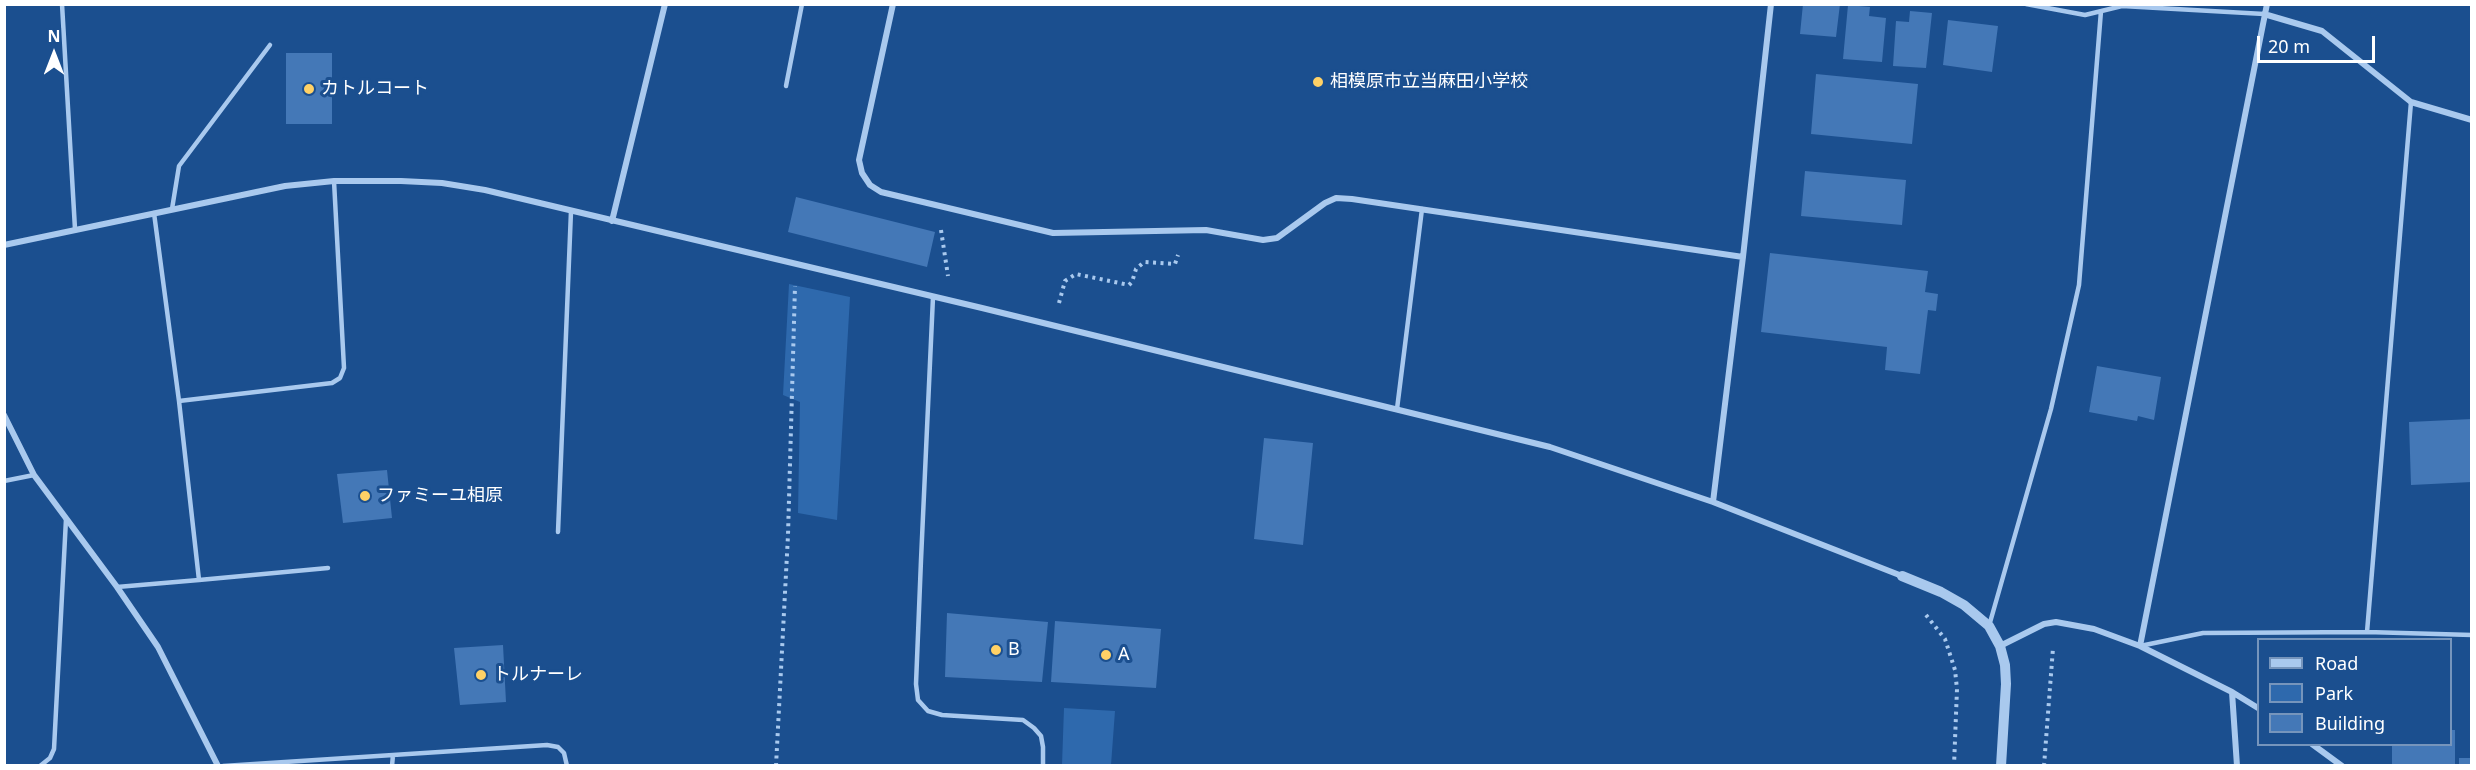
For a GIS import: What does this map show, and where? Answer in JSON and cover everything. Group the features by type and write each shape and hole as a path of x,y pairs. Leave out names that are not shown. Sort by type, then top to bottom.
{"street":[{"path":"612,221 665,4"},
{"path":"893,4 859,160 862,173 870,184 881,192 1053,233 1206,230 1263,240 1277,238 1324,203 1336,198 1743,257"},
{"path":"1713,502 1771,4"},
{"path":"2140,646 2267,4"},
{"path":"2264,14 2322,31 2411,102 2472,120"},
{"path":"4,245 285,186 334,181 442,183 485,190 1397,408 1550,447 1713,502 1957,600 1989,626 2000,646 2005,665 2006,684 2001,765"},
{"path":"4,415 34,476 117,586 158,647 218,765"},
{"path":"2000,646 2036,627 2056,622 2094,628 2140,646 2257,707"},
{"path":"2232,692 2237,765"},
{"path":"2315,746 2342,765"}],"lane":[{"path":"62,4 75,229"},
{"path":"786,86 802,4"},
{"path":"2026,4 2085,15 2122,6 2264,14"},
{"path":"1989,626 2051,409 2079,285 2101,11"},
{"path":"172,210 179,166 270,45"},
{"path":"2367,632 2411,102"},
{"path":"179,401 332,383 340,378 344,368 334,181"},
{"path":"1397,408 1422,209"},
{"path":"558,532 571,212"},
{"path":"154,213 179,401 199,580"},
{"path":"933,297 916,684 918,700 928,711 942,715 1023,720 1041,736 1043,765"},
{"path":"4,481 34,476"},
{"path":"40,765 50,758 54,749 66,518"},
{"path":"117,586 328,568"},
{"path":"2140,646 2203,633 2367,632 2472,635"},
{"path":"223,765 547,746 558,747 564,753 567,765"},
{"path":"392,765 393,755"}],"path":[{"path":"940,226 948,282"},
{"path":"1058,308 1065,281 1076,274 1129,285 1136,269 1144,262 1175,264 1180,230"},
{"path":"776,765 788,535 796,265"},
{"path":"1923,612 1945,639 1955,670 1958,689 1954,765"},
{"path":"2044,765 2053,648"}],"green space":[{"path":"789,284 850,297 837,520 798,513 800,402 783,395"},
{"path":"1064,708 1115,711 1111,765 1062,765"}],"building":[{"path":"1803,4 1840,4 1836,37 1800,34"},
{"path":"1848,5 1870,7 1869,16 1886,18 1882,62 1843,59"},
{"path":"1910,11 1932,13 1926,68 1893,66 1896,21 1909,22"},
{"path":"1948,20 1998,26 1992,72 1943,65"},
{"name":"カトルコート","path":"286,53 332,53 332,124 286,124"},
{"path":"1816,74 1918,84 1912,144 1811,134"},
{"path":"1805,171 1906,180 1902,225 1801,216"},
{"path":"796,197 935,232 927,267 788,232"},
{"path":"1770,253 1928,271 1925,292 1938,294 1936,311 1928,310 1920,374 1885,370 1887,347 1761,332"},
{"path":"2097,366 2161,377 2154,420 2138,416 2137,421 2089,412"},
{"path":"2472,419 2472,482 2411,485 2409,422"},
{"path":"1264,438 1313,443 1303,545 1254,539"},
{"name":"ファミーユ相原","path":"387,470 392,518 343,523 337,474"},
{"name":"B","path":"947,613 1048,622 1042,682 945,677"},
{"name":"A","path":"1055,621 1161,629 1156,688 1051,682"},
{"name":"トルナーレ","path":"503,645 506,702 460,705 454,648"},
{"path":"2452,730 2455,730 2455,766 2392,766 2392,746 2452,746"},
{"path":"2459,758 2472,758 2472,766 2459,766"}],"place":[{"name":"相模原市立当麻田小学校","path":"1318,82"},
{"name":"カトルコート","path":"309,89"},
{"name":"ファミーユ相原","path":"365,496"},
{"name":"B","path":"996,650"},
{"name":"A","path":"1106,655"},
{"name":"トルナーレ","path":"481,675"}]}
